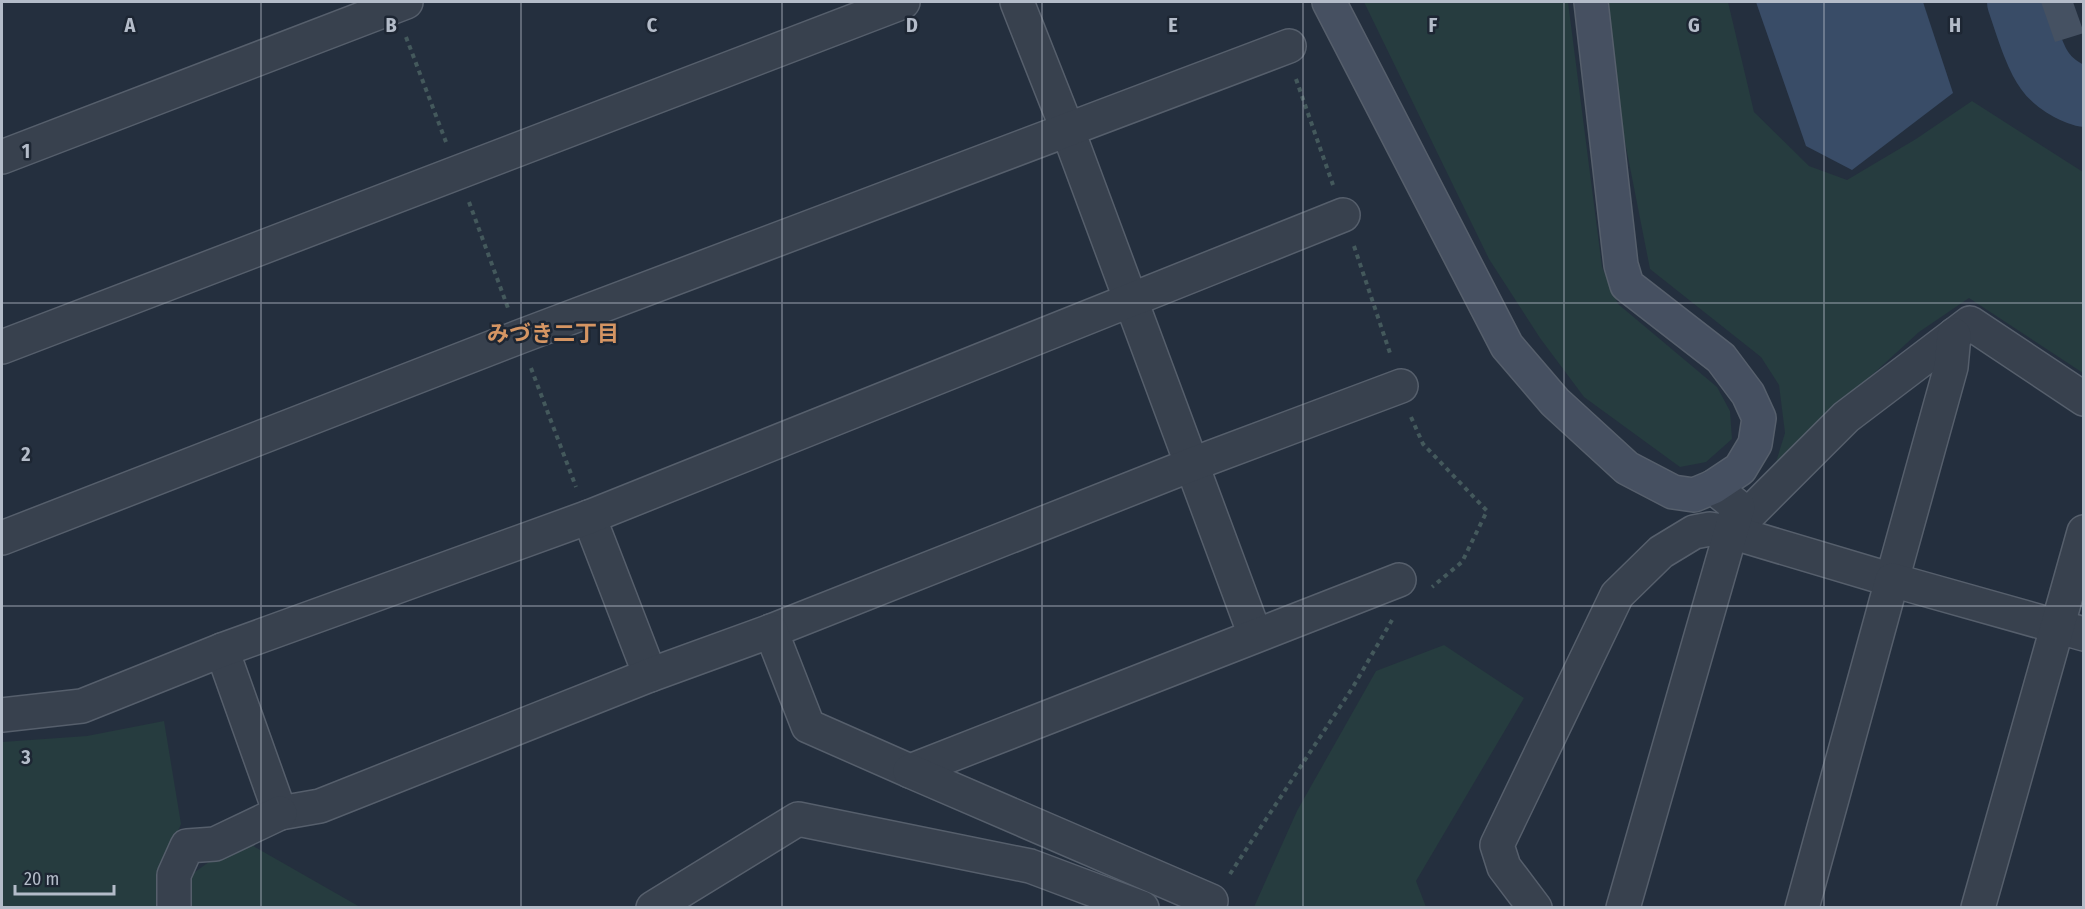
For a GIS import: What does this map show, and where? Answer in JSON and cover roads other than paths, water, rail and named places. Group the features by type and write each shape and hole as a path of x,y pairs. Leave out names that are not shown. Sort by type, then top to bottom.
{"street":[{"path":"2,347 903,2"},
{"path":"1017,2 1068,131 1255,635"},
{"path":"1329,2 1507,346 1555,402 1627,468 1673,492 1694,495 1713,487 1740,469 1755,444 1759,418 1748,394 1721,358 1627,285 1620,254 1591,2"},
{"path":"2,157 400,4"},
{"path":"2,538 519,337 1288,46"},
{"path":"2,715 82,706 584,507 1131,300 1343,215"},
{"path":"1731,532 1846,417 1970,323 2084,399"},
{"path":"1802,908 1951,367 1954,335"},
{"path":"174,908 174,875 187,846 215,844 280,813 320,806 1193,464 1401,386"},
{"path":"1623,908 1737,507 1713,487"},
{"path":"584,507 650,675"},
{"path":"1535,908 1504,867 1497,845 1617,596 1661,552 1694,532 1710,529 1731,532 2070,631"},
{"path":"1977,908 2070,631 2084,532"},
{"path":"910,771 1255,635 1413,586"},
{"path":"771,631 808,726 1210,904"},
{"path":"222,650 280,813"},
{"path":"653,908 798,819 1030,866 1142,908"}],"water":[{"path":"1756,2 1923,2 1953,93 1852,170 1806,146"}],"waterway":[{"path":"2017,2 2033,47 2045,71 2062,87 2084,97"}],"district":[{"name":"みづき二丁目","path":"553,333"}]}
